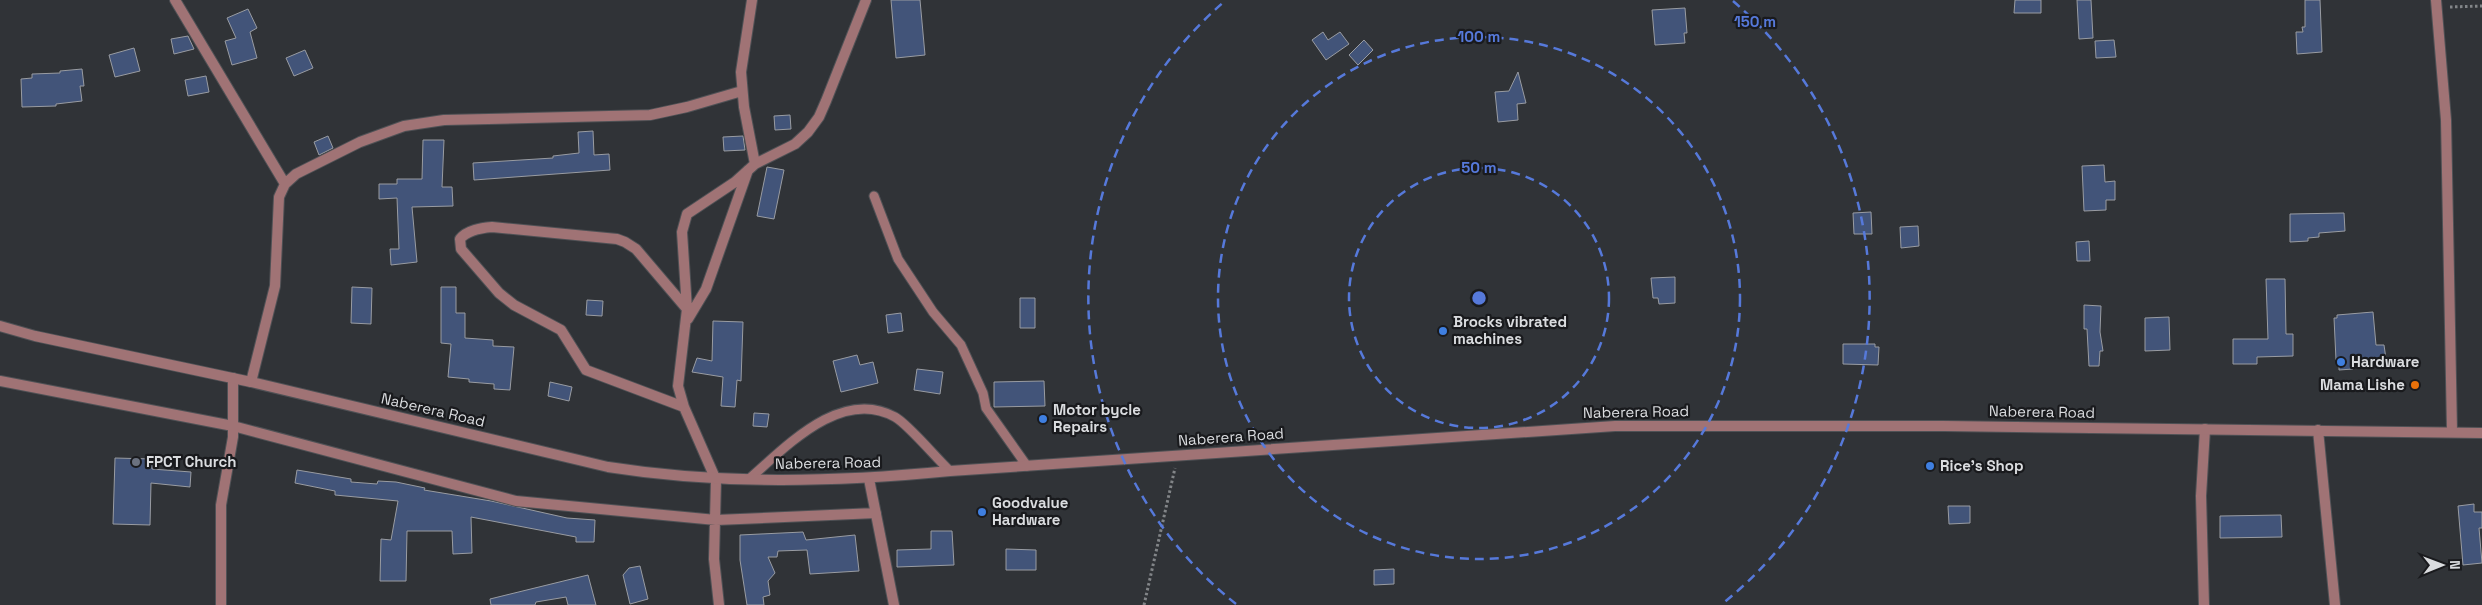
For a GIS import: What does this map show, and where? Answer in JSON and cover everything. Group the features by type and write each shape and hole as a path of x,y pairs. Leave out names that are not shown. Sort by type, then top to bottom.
{"street":[{"path":"175,0 285,184"},
{"path":"685,323 706,289 717,255 752,167 742,90 742,58 752,0"},
{"path":"719,605 714,560 716,480 684,407 678,376 687,309 682,232 687,214 735,182 752,167 795,144 808,132 819,117 866,0"},
{"path":"2437,4 2446,120 2452,432"},
{"path":"251,382 273,298 276,274 278,204 285,184 296,174 352,146 404,126 444,120 650,115 687,107 742,90"},
{"path":"684,407 586,370 561,330 514,305 498,293 461,249 460,239 465,234 492,227 617,239 636,249 687,309"},
{"name":"Naberera Road","path":"0,326 35,336 251,382 608,468 661,476 716,480 869,478 1615,426 2205,429 2482,433"},
{"path":"221,605 221,505 224,480 232,449 233,378"},
{"path":"0,381 233,426 516,501 716,520 876,513"},
{"path":"2204,605 2201,496 2205,429"},
{"path":"2318,430 2335,605"},
{"path":"869,478 894,605"}],"lane":[{"path":"874,196 898,259 933,312 961,345 983,393 989,413 1027,466"},
{"path":"750,480 798,438 832,416 863,408 895,417 950,471"}],"path":[{"path":"2437,4 2482,6"},
{"path":"1144,605 1178,456"}],"building":[{"path":"891,0 920,0 925,55 896,58"},
{"path":"2015,0 2041,0 2041,13 2014,13"},
{"path":"2077,0 2091,0 2093,38 2079,39"},
{"path":"2305,0 2320,0 2322,52 2297,54 2296,32 2303,32 2302,27 2305,27"},
{"path":"1685,8 1687,33 1684,33 1685,43 1655,45 1652,10"},
{"path":"248,9 257,28 250,32 257,58 232,65 225,41 236,38 227,18"},
{"path":"1323,32 1328,40 1340,32 1349,44 1326,60 1312,40"},
{"path":"188,36 194,49 174,54 171,39"},
{"path":"1364,40 1373,50 1358,65 1349,55"},
{"path":"2114,40 2116,57 2096,58 2095,41"},
{"path":"134,48 140,71 115,77 109,55"},
{"path":"305,50 313,68 294,76 286,58"},
{"path":"82,69 84,86 80,86 82,101 56,104 56,106 22,107 21,79 32,78 32,74 60,73 60,71"},
{"path":"1518,72 1526,103 1517,104 1518,120 1498,122 1495,92 1509,91"},
{"path":"206,76 209,92 188,96 185,80"},
{"path":"790,115 791,129 775,130 774,116"},
{"path":"593,131 594,155 609,154 610,170 474,180 473,163 553,158 553,156 579,153 578,132"},
{"path":"328,136 333,148 319,155 314,142"},
{"path":"743,136 745,150 724,151 723,137"},
{"path":"423,140 444,140 442,187 452,187 453,206 412,207 417,262 391,265 390,249 399,249 397,198 379,199 379,184 397,184 397,179 422,179"},
{"path":"2104,165 2105,182 2115,181 2115,200 2106,200 2106,210 2084,211 2082,166"},
{"path":"767,167 784,170 774,219 757,216"},
{"path":"1871,212 1872,234 1854,234 1853,213"},
{"path":"2344,213 2345,231 2319,233 2319,237 2308,238 2308,241 2290,242 2290,214"},
{"path":"1918,226 1919,246 1901,248 1900,227"},
{"path":"2089,241 2090,261 2077,261 2076,242"},
{"path":"1675,277 1675,303 1659,304 1658,298 1653,298 1651,278"},
{"path":"2266,279 2285,279 2286,334 2293,334 2293,356 2257,357 2257,364 2233,364 2233,339 2268,339"},
{"path":"352,287 372,288 371,324 351,323"},
{"path":"441,287 456,287 456,313 465,313 465,338 493,340 493,346 514,347 510,390 494,389 494,384 469,382 469,379 448,377 451,344 441,343"},
{"path":"1020,298 1035,298 1035,328 1020,328"},
{"path":"587,300 603,301 602,316 586,315"},
{"path":"2084,305 2101,306 2100,332 2103,351 2100,351 2099,366 2089,366 2087,329 2084,329"},
{"path":"2373,312 2376,345 2384,345 2386,359 2352,362 2353,369 2339,370 2339,360 2336,360 2334,318 2337,318 2337,315"},
{"path":"901,313 903,331 888,333 886,315"},
{"path":"2169,317 2170,350 2145,351 2145,318"},
{"path":"713,321 743,322 741,381 737,380 735,407 721,406 723,377 692,372 697,358 712,361"},
{"path":"1843,344 1875,344 1875,347 1879,347 1878,365 1843,364"},
{"path":"857,355 860,365 873,362 878,383 841,392 833,361"},
{"path":"917,369 943,372 940,394 914,390"},
{"path":"1044,381 1045,406 994,407 994,382"},
{"path":"550,382 572,387 569,401 548,396"},
{"path":"754,413 769,414 767,427 753,426"},
{"path":"115,458 152,459 152,469 191,472 190,487 151,483 150,525 113,524"},
{"path":"297,470 351,479 351,482 377,484 378,481 396,482 425,488 424,490 491,501 567,518 595,520 594,542 576,542 576,537 471,517 472,553 453,554 452,531 407,531 406,581 380,581 381,539 391,540 398,501 335,495 335,491 295,483"},
{"path":"2474,504 2474,512 2482,512 2482,528 2479,528 2482,563 2463,565 2458,506"},
{"path":"1948,506 1970,506 1970,523 1949,524"},
{"path":"2281,515 2282,537 2220,538 2220,516"},
{"path":"931,531 952,531 954,565 897,567 897,550 931,549"},
{"path":"803,532 806,540 855,535 859,571 810,574 807,550 778,551 777,557 768,557 775,573 768,581 770,595 763,597 764,605 747,605 740,560 740,535"},
{"path":"1006,549 1036,550 1036,570 1006,570"},
{"path":"640,566 648,599 630,604 623,575 629,568"},
{"path":"1394,569 1394,584 1374,585 1374,570"},
{"path":"588,575 596,605 568,605 566,597 536,602 535,605 491,605 490,599"}],"place":[{"name":"Brocks vibrated machines","path":"1443,331"},
{"name":"Hardware","path":"2341,362"},
{"name":"Mama Lishe","path":"2415,385"},
{"name":"Motor bycle Repairs","path":"1043,419"},
{"name":"FPCT Church","path":"136,462"},
{"name":"Rice's Shop","path":"1930,466"},
{"name":"Goodvalue Hardware","path":"982,512"}]}
